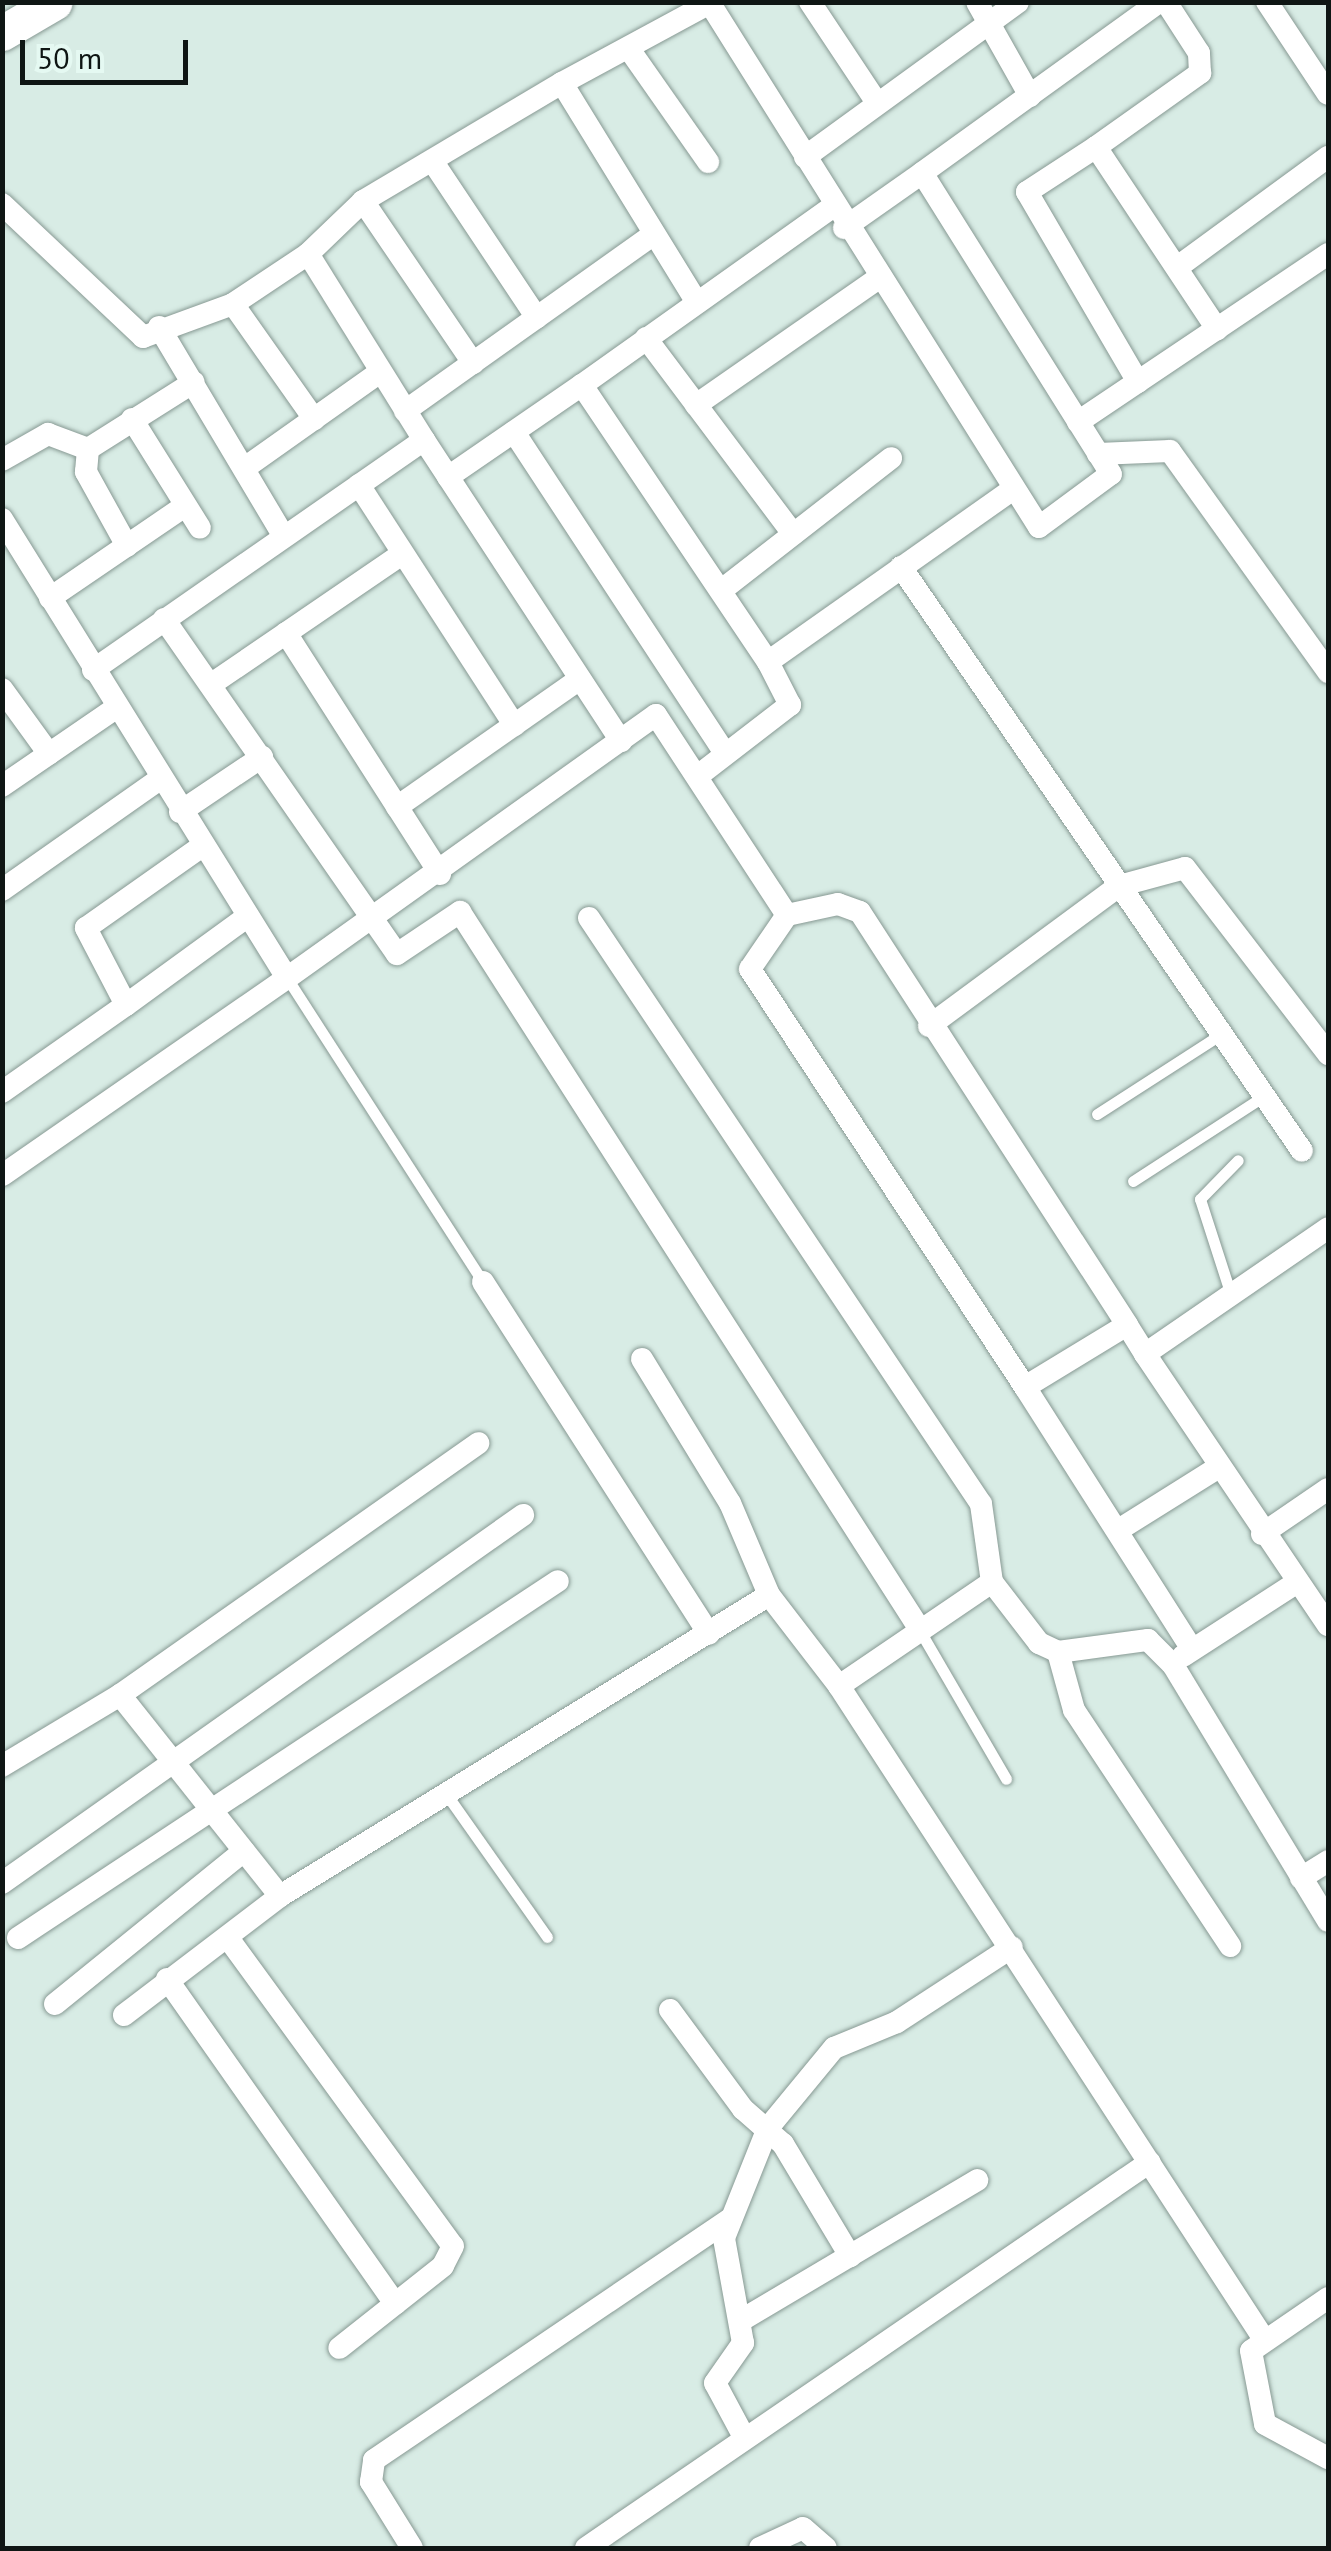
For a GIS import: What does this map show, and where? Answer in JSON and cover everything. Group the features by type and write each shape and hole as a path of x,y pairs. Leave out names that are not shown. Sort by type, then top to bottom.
{"street":[{"path":"810,2 877,103"},
{"path":"804,156 877,103 983,12 1018,2"},
{"path":"844,228 1163,2 1199,53 1200,73 1027,192 1138,382"},
{"path":"1267,2 1328,94"},
{"path":"2,204 143,336 159,327 233,304 308,254 363,201 562,83 710,3 844,228 1010,491 1039,527 1110,474 922,173"},
{"path":"983,12 1030,96"},
{"path":"629,49 708,162"},
{"path":"562,83 696,302"},
{"path":"1096,147 1217,328"},
{"path":"1179,266 1328,157"},
{"path":"433,162 536,318"},
{"path":"363,201 473,363"},
{"path":"448,476 832,208"},
{"path":"405,411 652,235"},
{"path":"308,254 379,373 621,741"},
{"path":"1078,422 1328,254"},
{"path":"696,405 877,278"},
{"path":"233,304 314,419"},
{"path":"159,327 284,535"},
{"path":"646,338 792,534"},
{"path":"246,467 379,373"},
{"path":"88,449 194,382"},
{"path":"582,385 722,588 790,705 723,750 700,774"},
{"path":"132,420 200,528"},
{"path":"514,432 723,750"},
{"path":"2,460 48,434 88,449"},
{"path":"93,670 424,440"},
{"path":"88,449 86,472 127,546"},
{"path":"1098,454 1170,451 1328,672"},
{"path":"722,588 891,458"},
{"path":"359,485 514,725"},
{"path":"768,662 1010,491"},
{"path":"50,598 185,506"},
{"path":"2,519 201,847 287,978"},
{"path":"213,683 402,554"},
{"path":"901,568 1302,1151"},
{"path":"164,619 213,683 371,922 398,954 460,912 918,1628"},
{"path":"286,633 440,874"},
{"path":"397,808 580,678"},
{"path":"2,689 49,754"},
{"path":"2,786 116,708"},
{"path":"2,1175 440,874 656,715 700,774 787,915"},
{"path":"180,812 262,756"},
{"path":"2,890 160,780"},
{"path":"126,1006 86,928 201,847"},
{"path":"929,1026 1118,886 1166,868 1201,881 1328,1054"},
{"path":"1192,1649 1120,1529 750,969 787,915 838,904 860,912 929,1026 1262,1534 1296,1583 1324,1611"},
{"path":"2,1092 248,916"},
{"path":"589,918 981,1504 992,1582 1038,1643 1058,1652 1125,1637 1148,1640 1173,1665 1328,1920"},
{"path":"1145,1354 1328,1228"},
{"path":"483,1282 708,1634"},
{"path":"1026,1387 1127,1325"},
{"path":"642,1360 730,1503 769,1596 840,1686 1262,2336"},
{"path":"2,1766 120,1696 478,1443"},
{"path":"1120,1529 1220,1467"},
{"path":"1262,1534 1328,1489"},
{"path":"2,1883 170,1760 523,1515"},
{"path":"18,1938 210,1803 558,1581"},
{"path":"840,1686 918,1628 992,1582"},
{"path":"1173,1665 1296,1583"},
{"path":"124,2015 167,1978 228,1938 280,1896 448,1798 769,1596"},
{"path":"1058,1652 1074,1710 1230,1946"},
{"path":"120,1696 210,1803 280,1896"},
{"path":"55,2004 244,1852"},
{"path":"1302,1878 1328,1861"},
{"path":"228,1938 453,2246 443,2266 339,2348"},
{"path":"744,2438 714,2382 741,2352 740,2321 723,2250 729,2220 768,2128 834,2048 897,2022 1012,1947"},
{"path":"167,1978 395,2304"},
{"path":"670,2010 743,2109 768,2128 850,2256"},
{"path":"586,2548 1150,2162"},
{"path":"740,2321 977,2180"},
{"path":"412,2548 371,2482 374,2460 729,2220"},
{"path":"1328,2298 1262,2336 1251,2352 1252,2381 1265,2424 1328,2458"},
{"path":"760,2548 802,2528 826,2548"}],"lane":[{"path":"287,978 483,1282"},
{"path":"1098,1114 1221,1034"},
{"path":"1133,1181 1264,1096"},
{"path":"1231,1295 1200,1199 1238,1160"},
{"path":"918,1628 1006,1779"},
{"path":"448,1798 547,1938"}]}
